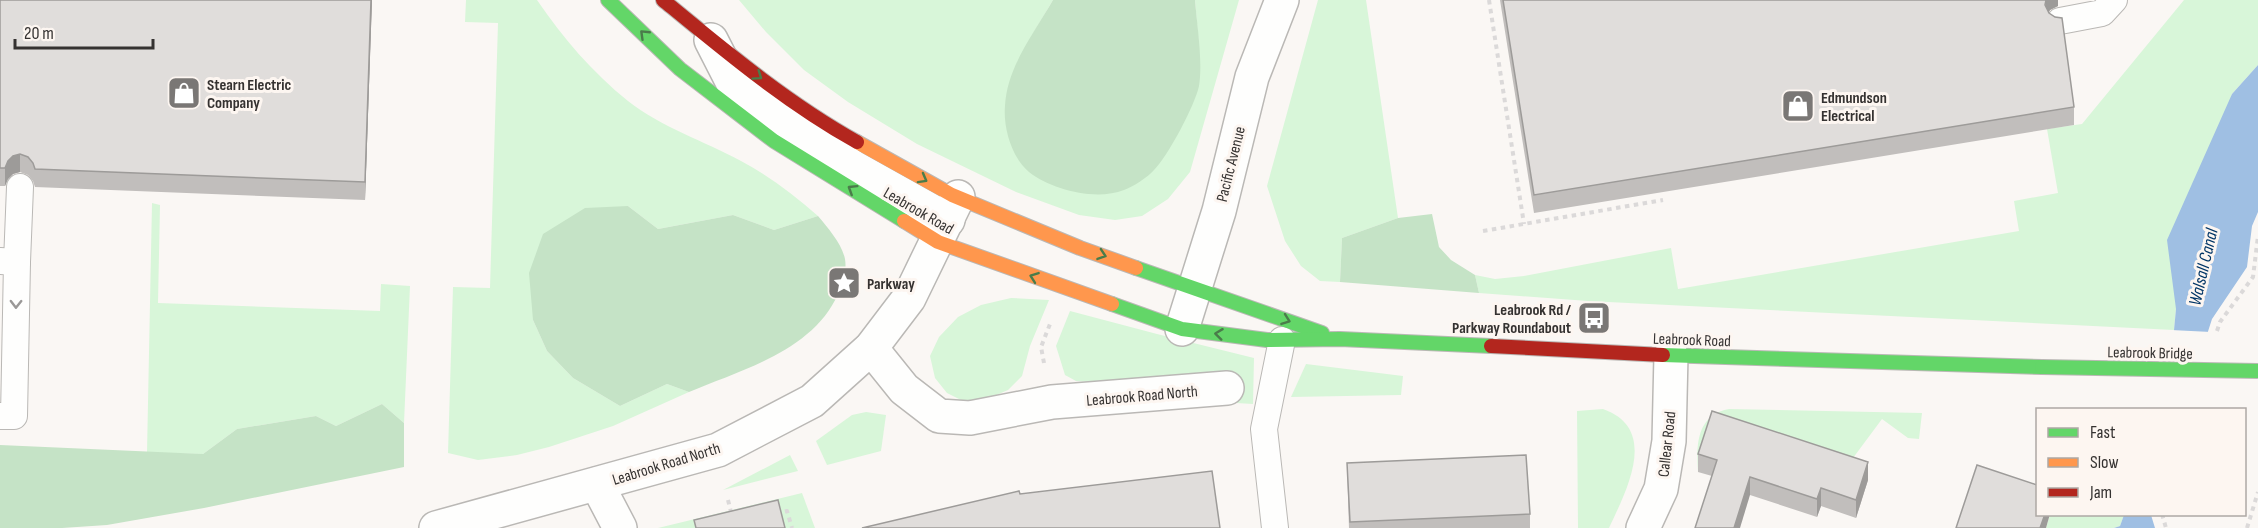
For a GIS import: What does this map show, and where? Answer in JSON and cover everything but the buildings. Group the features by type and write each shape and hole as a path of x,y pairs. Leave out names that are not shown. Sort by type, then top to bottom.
{"main road":[{"name":"Leabrook Road","path":"608,0 680,69 774,141 1182,329 1267,340 1340,339 1671,355 2042,367"},
{"path":"663,0 711,40"},
{"name":"Leabrook Road","path":"948,220 1080,248 1195,286 1340,339"},
{"name":"Leabrook Bridge","path":"2042,367 2258,371"}],"street":[{"name":"Pacific Avenue","path":"1182,329 1219,211 1252,77 1282,0"},
{"path":"711,40 735,87 853,167 948,220"},
{"name":"Leabrook Road North","path":"436,528 718,450 813,401 871,348 909,298 948,220"},
{"name":"Leabrook Road North","path":"871,348 904,390 939,416 970,418 1052,402 1227,388"},
{"name":"Callear Road","path":"1643,528 1660,489 1669,441 1671,355"},
{"path":"597,484 620,528"}],"lane":[{"path":"2060,21 2102,13 2114,0"},
{"path":"0,416 14,416 8,262 20,187"},
{"path":"1275,528 1264,429 1282,340"}],"path":[{"path":"1489,0 1524,224"},
{"path":"1483,231 1663,200"},
{"path":"2217,333 2220,322 2253,277 2258,236"},
{"path":"2247,528 2258,492"},
{"path":"728,500 735,524"},
{"path":"766,516 787,511 792,528"}],"green space":[{"path":"466,0 537,0 579,54 628,101 668,126 751,167 781,186 818,216 774,230 733,215 658,229 628,206 533,320 547,351 573,378 620,406 667,384 689,392 613,426 549,447 517,455 478,460 448,453 453,287 490,288 498,23 465,22"},
{"path":"739,0 1053,0 1031,37 1199,86 1199,46 1195,0 1239,0 1190,172 1168,199 1142,216 1115,220 1079,215 1016,192 917,144 848,102 804,70 766,32"},
{"path":"1053,0 1195,0 1199,43 1199,86 1180,130 1166,154 1151,173 1132,187 1101,194 1062,189 1029,172 1013,151 1007,133 1005,115 1007,92 1016,64"},
{"path":"1318,0 1366,0 1398,218 1342,238 1340,282 1320,281 1301,266 1285,241 1267,186"},
{"path":"2184,0 2258,0 2258,65 2232,94 2176,309 2174,330 1588,301 1479,293 1475,275 1495,279 1524,276 1671,248 1678,289 2019,231 2014,201 2058,193 2047,129 2082,124"},
{"path":"152,203 160,205 158,303 380,311 381,284 410,286 404,423 382,404 336,426 316,416 237,429 203,454 147,453"},
{"path":"628,206 658,229 733,215 774,230 818,216 834,236 845,259 844,277 838,294 827,314 811,330 774,356 689,392 667,384 620,406 573,378 547,351 533,320 529,273 543,234 585,208"},
{"path":"1432,214 1439,247 1451,260 1475,275 1479,293 1340,282 1342,238 1398,218"},
{"path":"1011,298 1049,300 1030,346 1022,376 1008,390 987,399 965,402 947,393 935,378 930,356 939,337 958,317 981,305"},
{"path":"1070,311 1254,358 1253,404 1236,403 1234,372 1104,383 1076,381 1065,375 1056,346"},
{"path":"1306,364 1403,376 1401,395 1291,397"},
{"path":"382,404 404,423 404,467 204,508 107,525 0,528 0,445 203,454 237,429 316,416 336,426"},
{"path":"1603,409 1620,418 1630,431 1634,446 1634,462 1630,479 1609,528 1578,528 1577,411"},
{"path":"1729,409 1922,413 1919,439 1908,438 1882,419 1853,458 1698,472 1698,441 1701,432 1710,417"},
{"path":"866,412 886,415 881,451 827,465 816,441 852,415"},
{"path":"790,455 798,471 723,490"},
{"path":"802,493 815,528 658,528"},
{"path":"2050,516 2124,516 2120,526 2114,528 2046,528"}],"water":[{"name":"Walsall Canal","path":"2258,65 2258,212 2252,226 2247,267 2212,319 2183,408 2156,408 2174,330 2176,309 2167,240 2232,94"},
{"path":"2124,516 2151,516 2155,528 2114,528 2120,526"}],"pier":[{"path":"2171,330 2211,332 2187,408 2153,408"}],"traffic: fast":[{"path":"608,0 680,69 774,141 904,221"},
{"path":"1136,268 1322,333"},
{"path":"1112,304 1182,329 1267,340 1340,339 1491,346"},
{"path":"1663,355 2042,367"},
{"path":"2042,367 2258,371"}],"traffic: slow":[{"path":"857,142 952,195 1080,248 1136,268"},
{"path":"904,221 938,242 1112,304"}],"traffic: jam":[{"path":"663,0 781,93 857,142"},
{"path":"1491,346 1663,355"}],"place":[{"name":"Stearn Electric Company","path":"184,93"},
{"name":"Edmundson Electrical","path":"1798,106"},
{"name":"Parkway","path":"844,283"},
{"name":"Leabrook Rd / Parkway Roundabout","path":"1594,318"}]}
